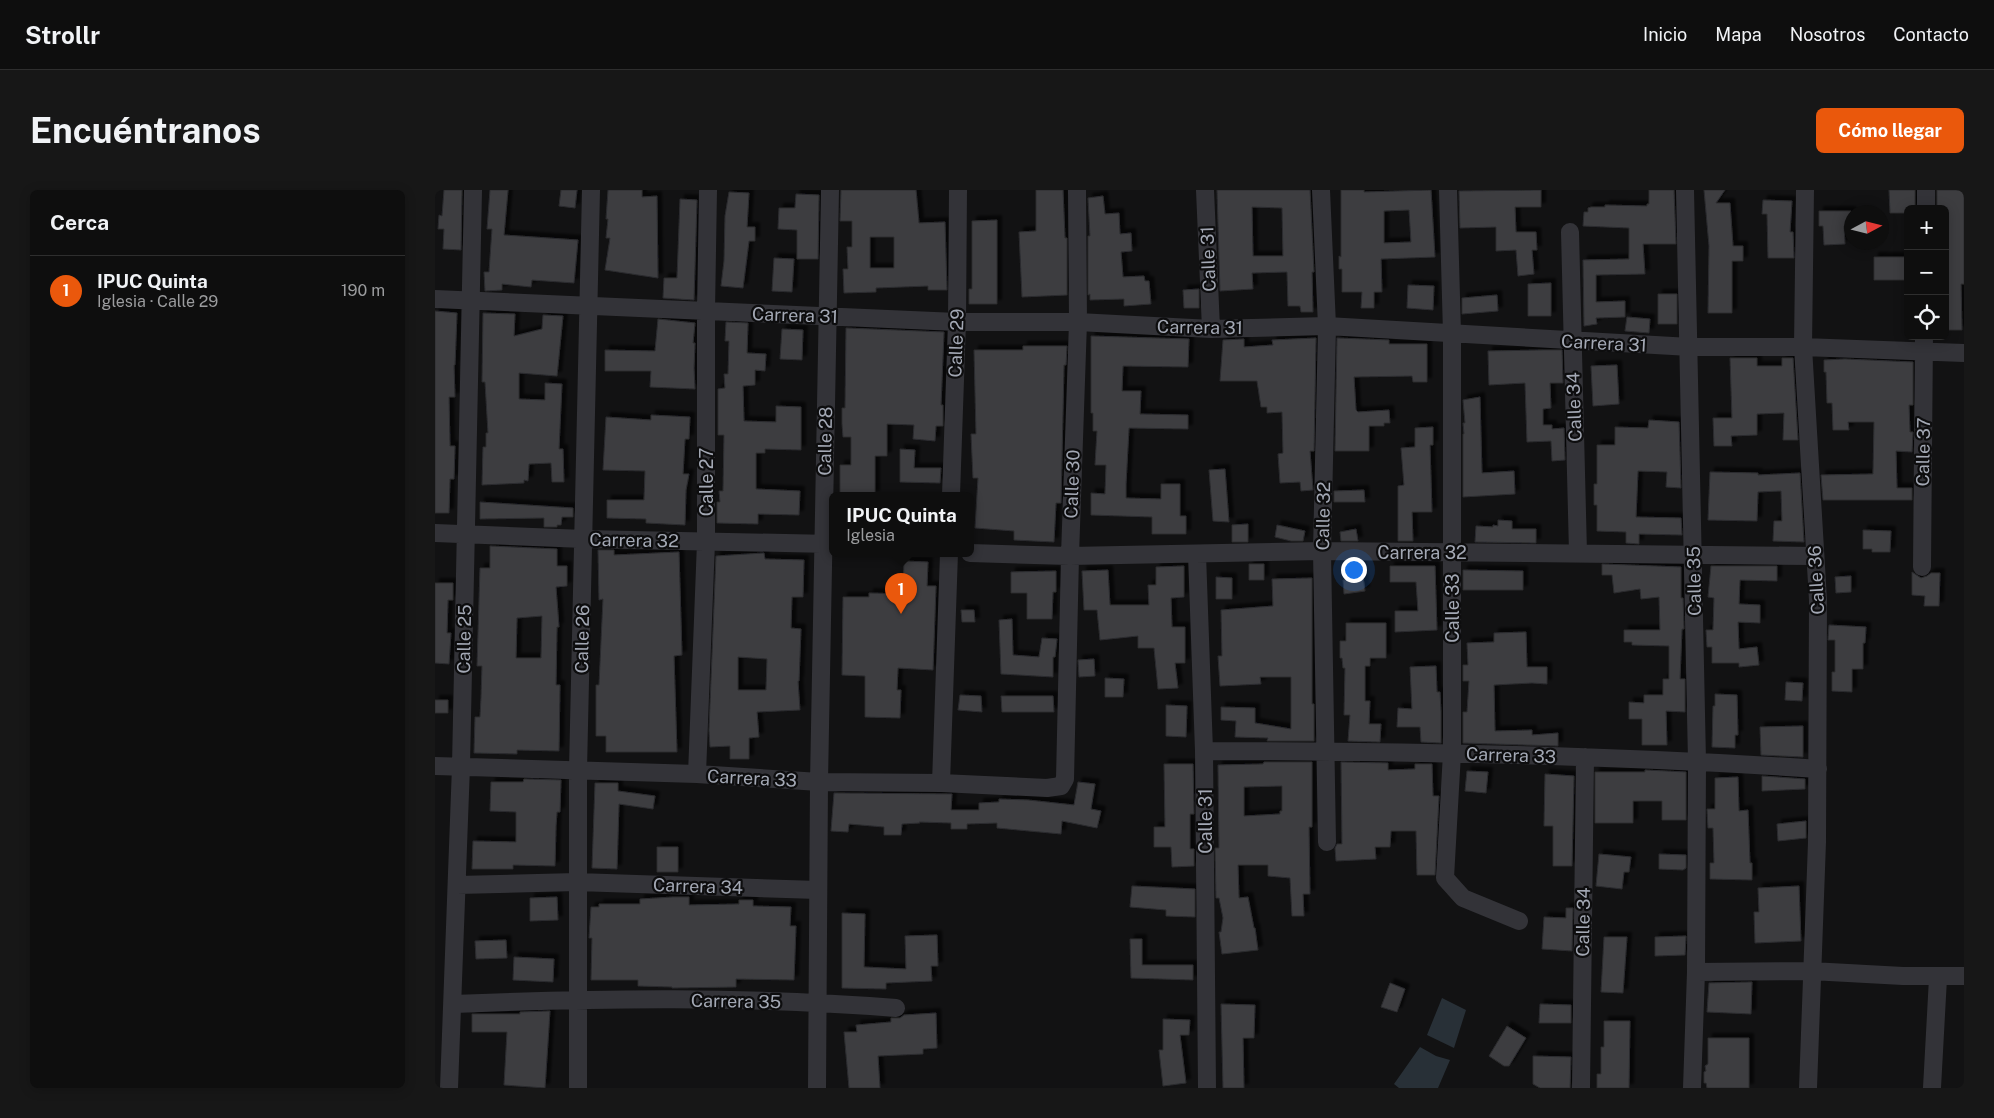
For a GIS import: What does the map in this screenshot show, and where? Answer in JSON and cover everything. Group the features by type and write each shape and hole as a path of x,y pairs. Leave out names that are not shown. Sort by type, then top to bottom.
{"street":[{"name":"Calle 25","path":"449,1088 461,766 473,190"},
{"name":"Calle 26","path":"577,1088 578,770 591,190"},
{"name":"Calle 27","path":"697,774 706,542 706,311 709,190"},
{"name":"Calle 28","path":"817,1088 819,782 828,544 826,316 830,190"},
{"name":"Calle 29","path":"951,492 957,322 958,190"},
{"name":"Calle 30","path":"1065,779 1078,322 1077,190"},
{"name":"Calle 31","path":"1205,190 1211,329"},
{"name":"Calle 32","path":"1321,190 1327,326 1322,552 1327,752 1327,842"},
{"name":"Calle 33","path":"1448,190 1452,333 1452,552 1451,753 1445,878 1463,898 1519,921"},
{"name":"Calle 35","path":"1685,190 1697,761 1697,972 1692,1088"},
{"name":"Calle 36","path":"1805,190 1803,347 1818,600 1817,842 1808,1088"},
{"path":"1926,190 1926,205"},
{"name":"Calle 34","path":"1570,232 1578,553"},
{"name":"Carrera 31","path":"435,299 957,322 1078,322 1211,329 1327,326 1689,347 1803,347 1924,343 1964,353"},
{"name":"Calle 37","path":"1922,567 1924,343"},
{"name":"Carrera 32","path":"435,533 584,539 828,544"},
{"name":"Carrera 32","path":"974,553 1070,556 1452,552 1815,556"},
{"name":"Calle 31","path":"1197,554 1204,752 1207,1088"},
{"path":"941,783 949,557"},
{"name":"Carrera 33","path":"1204,752 1451,753 1697,761 1818,769"},
{"name":"Calle 34","path":"1581,1088 1585,757"},
{"name":"Carrera 33","path":"435,766 697,774 819,782 941,783 1052,788 1061,786 1065,779"},
{"name":"Carrera 34","path":"457,885 577,882 818,890"},
{"path":"1697,972 1811,971 1938,978 1964,976"},
{"path":"1932,1088 1938,978"},
{"name":"Carrera 35","path":"453,1004 577,999 817,1001 896,1008"}],"shaded area":[{"path":"1442,998 1466,1010 1454,1048 1427,1035"},
{"path":"1420,1047 1436,1056 1450,1060 1438,1088 1399,1088 1394,1084"}],"building":[{"path":"444,190 462,190 461,250 443,249 444,229 438,229 439,215 442,216"},
{"path":"490,190 508,190 504,235 578,240 574,283 532,280 531,287 502,284 502,290 485,291 484,272 489,272 492,229 487,229"},
{"path":"561,190 577,190 575,208 559,206"},
{"path":"608,190 642,190 642,197 657,196 658,278 605,270 610,238 606,238"},
{"path":"841,190 916,190 919,223 945,222 947,290 928,290 928,286 876,288 876,292 844,293 843,269 848,269 847,247 852,247 852,221 840,221","holes":["870,237 894,237 894,268 870,268"]},
{"path":"1036,190 1063,190 1065,238 1067,238 1067,295 1022,297 1019,232 1036,231"},
{"path":"1217,190 1310,190 1314,272 1312,272 1313,312 1301,312 1300,306 1288,306 1287,272 1252,273 1253,289 1220,291","holes":["1252,207 1282,208 1283,256 1253,256"]},
{"path":"1341,190 1364,190 1364,192 1431,190 1435,257 1381,259 1382,292 1374,292 1374,308 1361,308 1362,292 1342,292 1342,269 1339,269 1339,256 1341,257","holes":["1409,210 1411,242 1384,243 1384,211"]},
{"path":"1541,190 1541,207 1515,207 1516,232 1536,232 1537,250 1532,250 1534,274 1518,276 1516,250 1496,251 1496,227 1460,228 1459,191"},
{"path":"1649,190 1674,190 1676,244 1643,244 1645,274 1596,275 1596,302 1625,301 1625,317 1596,318 1597,324 1584,326 1583,260 1629,259 1629,228 1583,226 1584,212 1588,212 1588,208 1591,207 1605,207 1605,205 1647,206 1649,204"},
{"path":"1704,190 1725,190 1716,203 1730,203 1733,246 1743,246 1743,261 1732,261 1732,313 1708,313 1709,246"},
{"path":"1889,190 1915,190 1915,205 1904,205 1904,213 1890,213"},
{"path":"1937,190 1964,190 1964,284 1961,284 1962,330 1949,330 1949,205 1937,205"},
{"path":"729,192 749,193 747,227 755,227 755,241 749,241 743,288 721,286 724,261 725,216"},
{"path":"796,194 819,195 818,259 797,259 797,230 778,229 779,208 795,208"},
{"path":"1103,196 1105,214 1119,213 1120,234 1131,233 1132,251 1121,252 1123,277 1144,276 1145,281 1149,281 1151,304 1124,306 1124,299 1090,300 1090,294 1088,295 1088,236 1090,236 1088,198"},
{"path":"680,199 697,200 694,300 663,298 664,278 677,278"},
{"path":"1763,200 1792,201 1790,232 1793,232 1794,258 1768,258 1767,214 1762,214"},
{"path":"1819,211 1844,211 1844,244 1824,245 1823,226 1819,226"},
{"path":"997,220 997,304 969,304 969,289 972,289 972,221"},
{"path":"1874,257 1904,257 1904,280 1874,280"},
{"path":"774,258 794,259 792,292 772,291"},
{"path":"1551,283 1551,316 1528,316 1528,284"},
{"path":"1408,285 1434,286 1433,310 1407,308"},
{"path":"1199,289 1199,308 1184,308 1183,290"},
{"path":"1658,294 1677,294 1677,324 1658,324"},
{"path":"1497,295 1498,311 1462,314 1462,298"},
{"path":"435,311 457,313 454,365 455,397 449,397 450,446 455,446 454,479 450,479 449,513 435,513"},
{"path":"483,313 515,314 514,336 542,329 543,315 563,316 557,376 519,373 519,399 545,400 545,383 562,384 559,449 563,449 564,482 552,482 551,463 529,464 528,481 524,480 524,483 482,485 483,447 486,447 486,433 488,433 485,382 482,382"},
{"path":"1627,317 1650,319 1649,333 1625,331"},
{"path":"658,319 695,323 693,343 695,343 695,389 650,387 651,371 605,371 605,350 655,351"},
{"path":"726,322 748,323 747,353 766,354 765,371 755,370 755,385 743,386 744,421 776,422 776,406 801,407 801,450 765,449 765,453 756,453 756,489 800,491 799,515 758,514 758,524 717,523 717,502 720,502 719,491 723,491 724,435 718,435 718,389 725,388 724,374 728,374 729,341 725,341"},
{"path":"846,328 944,332 941,405 943,405 943,426 936,426 935,441 913,439 914,425 887,424 887,456 875,456 875,492 840,492 840,465 851,465 851,437 843,437 842,408 845,408"},
{"path":"782,329 803,330 802,360 780,359"},
{"path":"1091,336 1189,339 1188,367 1123,366 1122,391 1141,391 1140,414 1188,415 1188,429 1129,428 1126,484 1126,498 1161,499 1161,484 1180,484 1180,516 1186,516 1186,534 1152,534 1152,517 1091,515 1091,493 1105,494 1106,465 1095,465 1097,431 1093,431 1093,413 1091,413"},
{"path":"1316,338 1314,451 1310,451 1313,490 1301,491 1300,482 1280,483 1278,454 1283,453 1282,412 1267,413 1267,407 1261,407 1257,381 1220,381 1223,340 1244,339 1244,347 1273,345 1272,340"},
{"path":"1337,338 1389,340 1389,344 1427,344 1427,382 1413,382 1412,376 1354,377 1356,410 1358,412 1389,410 1390,423 1384,423 1384,426 1369,426 1369,451 1335,451"},
{"path":"1023,346 1067,346 1066,365 1064,365 1061,503 1056,503 1054,542 1014,540 1014,531 975,528 978,478 973,478 971,434 976,434 974,350 1023,350"},
{"path":"1562,350 1563,383 1550,383 1551,408 1543,409 1543,425 1552,425 1552,429 1564,428 1565,460 1552,461 1551,441 1527,442 1525,383 1489,385 1488,351"},
{"path":"1730,358 1757,358 1757,366 1782,366 1782,358 1793,358 1798,440 1783,440 1784,413 1757,414 1757,435 1731,436 1732,446 1714,446 1713,418 1732,418"},
{"path":"1824,360 1913,362 1913,405 1909,405 1910,432 1913,432 1912,452 1896,451 1897,488 1912,488 1912,500 1823,500 1821,475 1873,474 1874,422 1848,422 1849,430 1833,430 1832,403 1827,403"},
{"path":"1617,365 1619,404 1593,406 1591,366"},
{"path":"1480,397 1482,473 1514,471 1515,494 1463,497 1463,423 1465,423 1463,400"},
{"path":"651,415 690,417 689,439 685,439 683,474 689,474 686,490 685,525 646,523 646,519 607,518 607,500 644,500 645,471 603,470 606,417 651,420"},
{"path":"1649,420 1679,422 1681,488 1666,487 1667,472 1638,471 1636,517 1681,518 1682,535 1639,534 1639,544 1626,543 1626,532 1597,531 1597,505 1594,505 1594,484 1597,484 1597,445 1615,445 1615,427 1648,428"},
{"path":"1433,427 1433,445 1430,445 1432,512 1412,512 1413,541 1398,541 1398,486 1404,485 1401,448 1415,447 1415,428"},
{"path":"900,449 915,450 914,468 941,468 940,483 900,482"},
{"path":"1225,469 1229,522 1213,521 1209,470"},
{"path":"1710,472 1758,473 1758,475 1800,473 1804,542 1773,541 1774,521 1782,521 1781,491 1758,492 1757,521 1708,520"},
{"path":"1364,490 1365,502 1334,502 1334,491"},
{"path":"480,502 573,508 573,517 562,517 561,525 557,525 557,527 544,527 544,518 480,519"},
{"path":"1498,520 1512,521 1512,529 1536,529 1536,543 1475,542 1476,526 1498,526"},
{"path":"1248,524 1248,542 1232,542 1232,525"},
{"path":"1277,525 1305,531 1303,541 1291,541 1275,537"},
{"path":"1356,529 1358,541 1341,541 1340,532"},
{"path":"1863,530 1891,531 1890,552 1872,552 1872,549 1863,549"},
{"path":"490,546 557,549 557,566 567,566 567,586 556,587 559,627 557,627 556,685 560,685 559,751 517,750 517,754 474,753 475,717 480,717 481,698 482,666 477,666 480,568 490,568","holes":["542,616 541,658 516,658 517,618"]},
{"path":"598,550 614,550 614,555 679,552 682,655 674,656 677,752 606,752 606,736 596,736 596,685 599,685 603,599 599,600"},
{"path":"764,553 765,559 804,560 803,597 792,597 791,628 801,629 798,681 800,710 757,712 759,737 749,738 749,759 730,759 730,746 710,747 709,730 716,556","holes":["738,657 767,659 766,690 738,690"]},
{"path":"904,561 928,562 927,586 936,586 933,670 898,668 897,690 901,690 900,718 865,717 865,676 842,675 843,597 869,597 869,593 903,594"},
{"path":"1345,562 1361,562 1365,591 1344,594 1343,580 1346,580"},
{"path":"1249,564 1264,564 1264,580 1249,580"},
{"path":"1602,564 1681,567 1684,629 1682,629 1680,679 1685,679 1685,712 1666,711 1667,745 1642,745 1642,719 1629,719 1629,702 1644,703 1644,695 1663,695 1663,679 1669,679 1669,646 1632,645 1632,642 1624,642 1624,630 1660,630 1659,597 1641,599 1640,589 1614,593 1612,575 1602,575"},
{"path":"1184,566 1184,597 1171,598 1172,627 1185,627 1185,663 1175,663 1178,688 1158,689 1154,648 1138,648 1138,636 1100,640 1097,610 1084,610 1082,571 1108,570 1110,605 1149,605 1148,585 1156,585 1156,567"},
{"path":"1390,566 1435,566 1437,630 1395,632 1395,611 1418,611 1416,582 1390,582"},
{"path":"1711,566 1777,566 1777,581 1740,580 1739,604 1760,605 1760,623 1738,622 1739,649 1757,647 1759,665 1739,667 1739,663 1712,663 1712,647 1707,647 1706,630 1713,630 1714,598 1708,597"},
{"path":"1463,570 1523,571 1523,590 1463,590"},
{"path":"1056,571 1056,592 1053,592 1052,619 1027,619 1027,593 1011,593 1011,572"},
{"path":"1912,572 1921,578 1931,573 1940,573 1939,606 1924,606 1925,596 1912,595"},
{"path":"1851,576 1851,592 1836,593 1835,577"},
{"path":"1216,577 1232,578 1232,599 1216,599"},
{"path":"1312,578 1312,704 1314,704 1314,741 1267,741 1268,738 1235,737 1236,721 1221,720 1221,707 1255,708 1255,723 1291,729 1291,677 1260,677 1261,684 1220,686 1218,656 1222,656 1221,610 1273,606 1272,579"},
{"path":"435,583 453,583 453,600 448,600 447,633 451,633 449,664 435,663"},
{"path":"961,610 974,610 975,622 962,622"},
{"path":"1012,619 1013,655 1039,657 1042,638 1057,639 1055,657 1053,657 1053,677 1001,674 999,620"},
{"path":"1346,623 1386,623 1386,658 1370,658 1370,666 1365,666 1365,701 1370,701 1369,724 1381,724 1380,742 1348,741 1350,715 1344,715 1345,668 1343,668 1342,658 1340,658 1340,641 1346,641"},
{"path":"1829,625 1866,627 1865,643 1863,643 1863,669 1852,669 1852,692 1832,691 1832,672 1835,672 1835,640 1828,640"},
{"path":"1526,632 1527,667 1547,667 1547,684 1494,685 1495,731 1532,730 1532,735 1558,733 1558,746 1463,743 1463,712 1467,712 1469,681 1463,681 1463,665 1468,665 1467,643 1494,642 1494,633"},
{"path":"1094,659 1095,676 1079,677 1078,660"},
{"path":"1436,666 1437,692 1440,692 1441,743 1421,742 1420,727 1397,727 1398,708 1412,709 1410,667"},
{"path":"1105,678 1124,679 1123,697 1105,697"},
{"path":"1786,682 1803,683 1802,701 1785,700"},
{"path":"1715,694 1737,695 1738,735 1735,735 1735,748 1712,747"},
{"path":"960,695 981,696 982,712 958,710"},
{"path":"1001,696 1053,696 1054,712 1002,712"},
{"path":"435,700 448,700 448,713 435,713"},
{"path":"1166,705 1187,706 1186,737 1166,736"},
{"path":"1803,726 1803,757 1761,755 1760,727"},
{"path":"1264,762 1312,762 1312,827 1309,827 1310,894 1303,894 1304,916 1292,916 1290,878 1268,876 1268,865 1238,865 1239,898 1248,897 1258,950 1222,954 1219,932 1221,932 1223,918 1219,898 1216,898 1215,848 1219,848 1218,765 1263,764","holes":["1282,786 1282,811 1280,811 1280,814 1244,816 1244,787"]},
{"path":"1341,762 1388,763 1388,770 1415,769 1415,764 1432,764 1433,796 1439,796 1435,875 1417,875 1416,831 1391,831 1390,847 1375,847 1376,859 1336,861 1335,848 1337,844 1342,844"},
{"path":"1164,764 1193,764 1194,814 1190,814 1190,849 1194,849 1194,866 1172,867 1171,847 1154,847 1154,827 1165,827"},
{"path":"1645,770 1686,772 1686,820 1662,820 1662,801 1633,801 1633,823 1595,823 1595,772 1645,772"},
{"path":"1467,771 1488,772 1486,793 1465,791"},
{"path":"1545,774 1574,776 1572,866 1553,866 1553,826 1544,826"},
{"path":"1762,776 1805,779 1805,789 1762,791"},
{"path":"1738,777 1739,811 1748,810 1752,880 1710,879 1710,863 1714,863 1713,828 1708,828 1707,809 1715,809 1715,778"},
{"path":"524,779 561,780 560,812 557,812 556,826 555,866 513,865 513,869 472,869 473,841 516,842 516,812 490,811 491,782 523,782"},
{"path":"1078,782 1095,784 1091,809 1101,811 1097,828 1062,821 1061,834 997,828 997,823 967,824 967,829 951,829 951,823 919,822 902,824 901,835 884,835 884,827 849,824 848,832 831,831 834,793 952,794 951,810 979,810 979,803 999,802 999,799 1074,805"},
{"path":"595,783 618,783 618,791 655,796 653,809 619,804 617,869 592,868"},
{"path":"1806,821 1806,838 1778,841 1777,824"},
{"path":"657,847 678,847 678,872 657,872"},
{"path":"1599,854 1631,857 1629,872 1624,872 1622,889 1596,886"},
{"path":"1659,854 1686,855 1686,868 1683,870 1659,869"},
{"path":"1132,886 1195,889 1195,917 1166,916 1166,910 1130,907"},
{"path":"1799,886 1801,941 1755,943 1754,912 1759,912 1758,888"},
{"path":"557,897 558,920 530,921 530,898"},
{"path":"689,897 689,905 739,904 739,900 753,900 753,906 791,907 790,926 796,926 794,980 736,979 736,987 672,988 638,986 638,980 591,980 592,938 589,938 591,907 599,907 599,904 640,904 640,899"},
{"path":"1566,908 1573,908 1572,951 1542,949 1544,917 1566,918"},
{"path":"842,913 865,914 864,967 906,969 905,936 937,935 938,966 931,966 932,981 886,983 886,989 842,988"},
{"path":"1686,936 1685,955 1655,956 1655,937"},
{"path":"1604,937 1627,937 1623,993 1601,992"},
{"path":"1130,939 1142,939 1142,965 1193,965 1193,980 1131,978"},
{"path":"506,940 507,958 476,959 475,941"},
{"path":"514,957 554,959 553,982 513,980"},
{"path":"1752,982 1751,1014 1707,1012 1709,983"},
{"path":"1390,983 1405,989 1397,1012 1381,1007"},
{"path":"1221,1004 1255,1005 1254,1038 1243,1038 1244,1088 1223,1088"},
{"path":"1540,1004 1571,1005 1571,1023 1539,1023"},
{"path":"550,1011 545,1088 504,1085 507,1032 472,1032 472,1014 520,1014 520,1012"},
{"path":"936,1013 937,1048 923,1049 923,1054 878,1056 880,1088 849,1088 844,1032 857,1032 856,1025 891,1022 891,1018 900,1018 904,1015"},
{"path":"1163,1019 1190,1020 1189,1035 1180,1035 1186,1083 1163,1086 1159,1050 1163,1050"},
{"path":"1604,1021 1630,1021 1629,1088 1597,1088 1597,1074 1601,1074 1601,1047 1604,1047"},
{"path":"1507,1026 1526,1038 1509,1066 1504,1066 1489,1056"},
{"path":"1708,1038 1749,1038 1749,1088 1707,1088 1706,1083 1704,1083 1704,1072 1706,1071 1705,1066 1708,1064"},
{"path":"1533,1056 1571,1057 1570,1088 1540,1088 1533,1084"}],"place":[{"name":"IPUC Quinta","path":"901,614"}]}
